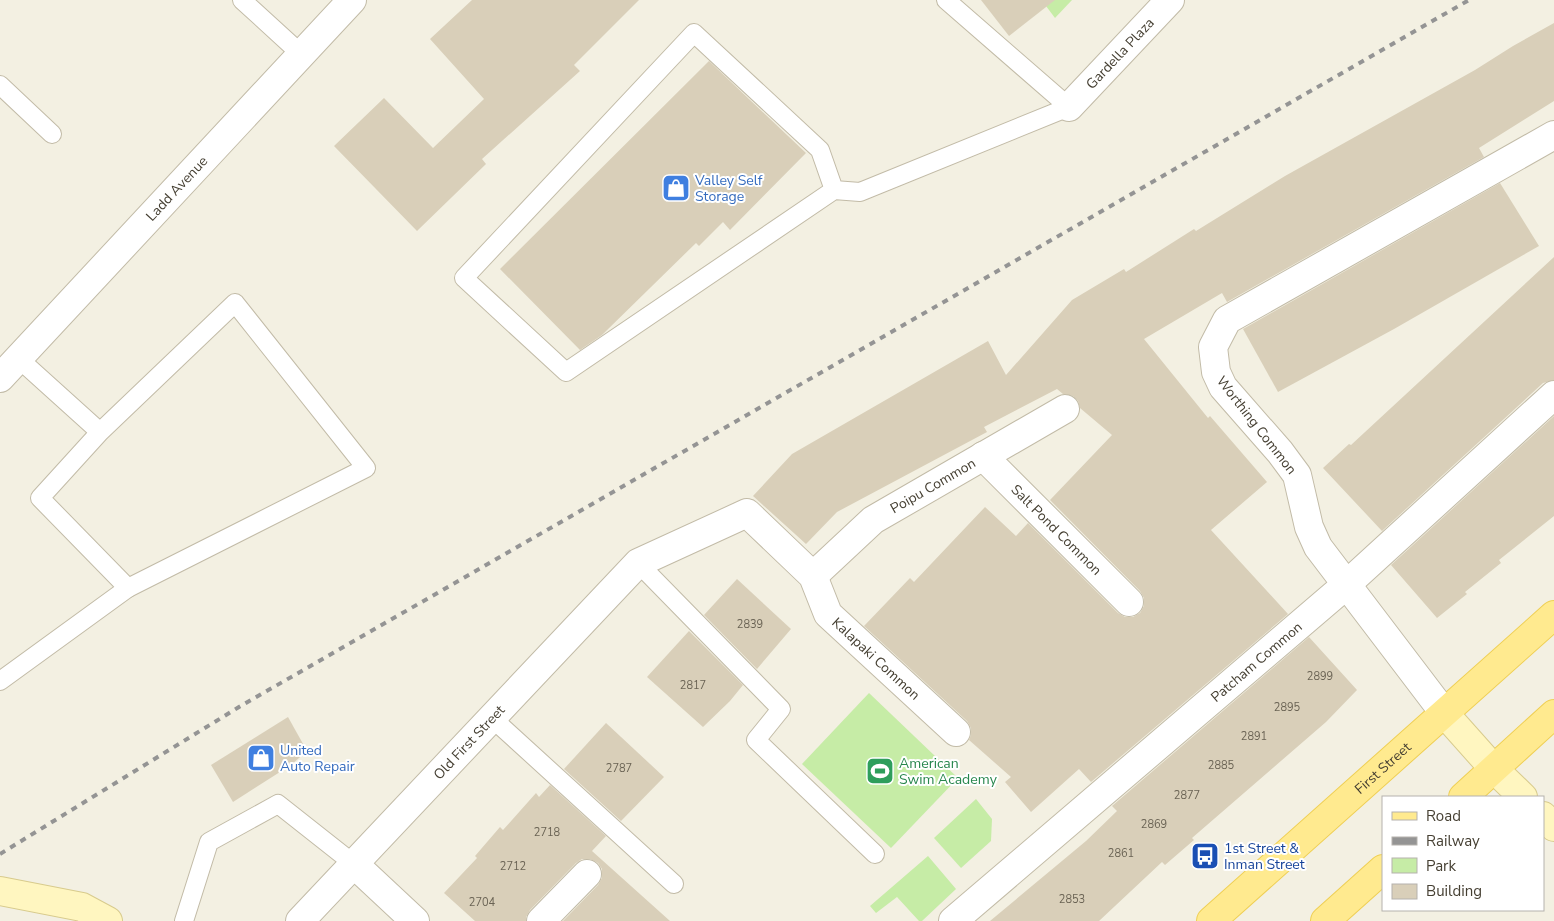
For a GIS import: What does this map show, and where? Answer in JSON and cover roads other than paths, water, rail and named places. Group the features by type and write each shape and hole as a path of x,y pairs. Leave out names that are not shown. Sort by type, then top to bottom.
{"main road":[{"name":"First Street","path":"1211,921 1554,615"},
{"path":"1464,796 1554,714"},
{"path":"1325,921 1382,870"}],"street":[{"name":"Ladd Avenue","path":"9,368 352,0"},
{"name":"Gardella Plaza","path":"1069,107 1170,0"},
{"name":"Worthing Common","path":"1445,714 1318,547 1308,527 1297,475 1280,452 1224,387 1216,372 1213,347 1227,320 1554,134"},
{"name":"Patcham Common","path":"953,921 1346,585 1554,395"},
{"name":"Poipu Common","path":"813,576 873,520 1065,409"},
{"name":"Salt Pond Common","path":"984,456 1129,602"},
{"name":"Kalapaki Common","path":"638,563 747,513 813,576 828,614 956,732"},
{"name":"Old First Street","path":"300,921 638,563"},
{"path":"1445,714 1494,769 1522,796"},
{"path":"1544,817 1554,827"},
{"path":"354,864 415,921"},
{"path":"541,921 587,874"},
{"path":"0,891 82,907 108,921"}],"lane":[{"path":"242,0 301,54"},
{"path":"834,190 820,150 694,33 464,278 566,372 834,190 860,192 1069,107 946,0"},
{"path":"0,86 52,134"},
{"path":"0,681 128,588 366,468 236,303 100,432 40,498 128,588"},
{"path":"9,368 100,432"},
{"path":"638,563 781,709 756,740 875,854"},
{"path":"492,718 674,884"},
{"path":"184,921 209,842 278,804 354,864"}],"railway":[{"path":"0,854 239,707 1469,0"}],"place":[{"name":"Valley Self Storage","path":"676,188"},
{"name":"United Auto Repair","path":"261,758"},
{"name":"American Swim Academy","path":"880,771"},
{"name":"1st Street & Inman Street","path":"1205,856"}]}
